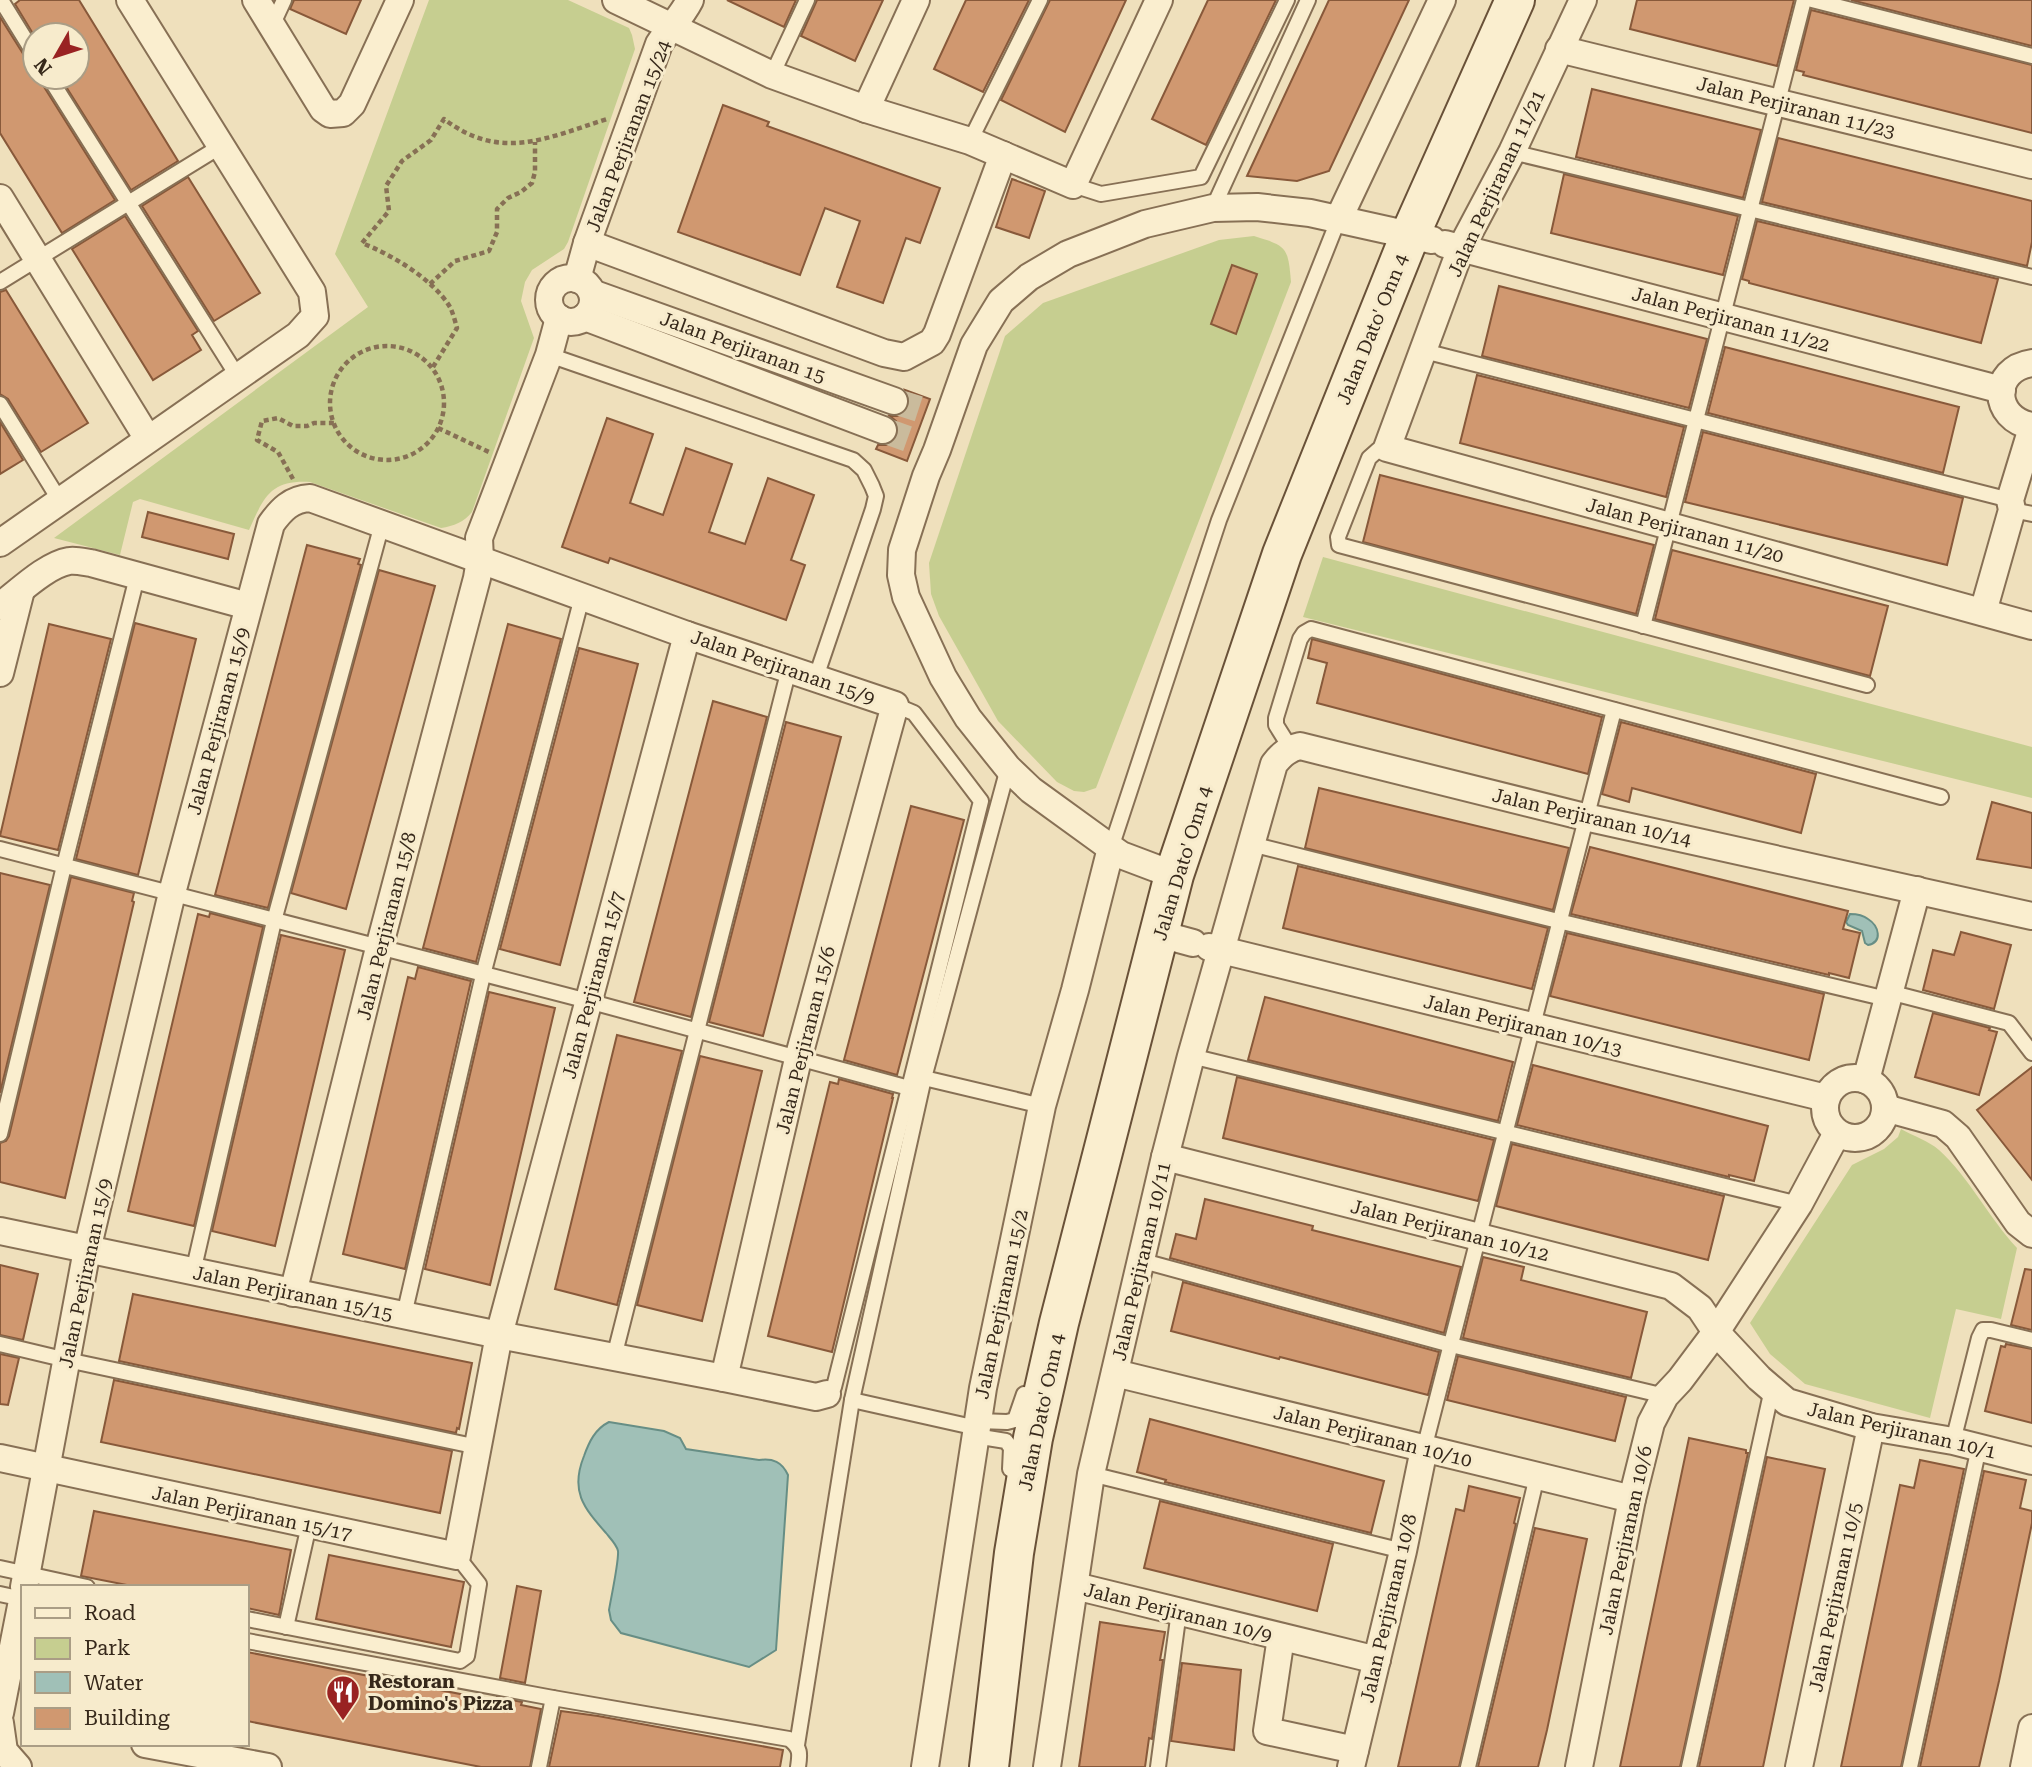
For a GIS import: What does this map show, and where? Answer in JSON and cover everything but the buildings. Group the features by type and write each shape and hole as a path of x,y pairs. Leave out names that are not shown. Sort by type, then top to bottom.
{"main road":[{"name":"Jalan Dato' Onn 4","path":"989,1767 1014,1553 1050,1333 1196,944 1174,875 1282,554 1436,241 1515,0"}],"street":[{"path":"0,543 298,335 315,316 312,292 130,0"},
{"path":"256,0 323,109 330,114 343,113 352,104 400,0"},
{"path":"616,0 772,75 866,109 970,141 1073,185 1159,0"},
{"name":"Jalan Perjiranan 15/24","path":"508,461 549,355 578,302 587,243 659,44 690,0"},
{"path":"866,109 916,0"},
{"path":"1339,218 1442,0"},
{"name":"Jalan Perjiranan 11/21","path":"1387,448 1424,351 1436,241 1512,152 1583,0"},
{"name":"Jalan Perjiranan 11/23","path":"1559,49 2032,166"},
{"path":"587,243 884,354 904,357 932,342 937,334 1003,155"},
{"path":"0,198 148,439"},
{"name":"Jalan Perjiranan 11/22","path":"1174,875 1121,855 1031,790 1008,768 968,718 943,677 906,597 901,575 902,550 926,476 926,445 937,415 1001,301 1029,277 1068,254 1145,224 1213,208 1257,206 1310,212 1436,241 2001,390"},
{"name":"Jalan Perjiranan 15","path":"578,302 894,401"},
{"name":"Jalan Perjiranan 15","path":"578,302 883,430"},
{"path":"1983,612 2018,508 2032,427 2012,419 2001,400 2001,390 2009,373 2016,367 2032,363"},
{"name":"Jalan Perjiranan 11/20","path":"1387,448 2032,626"},
{"name":"Jalan Perjiranan 15/8","path":"293,1293 480,560 479,538 508,461"},
{"name":"Jalan Perjiranan 15/9","path":"25,1585 87,1250 172,893 271,524 280,511 290,503 310,498 687,635 895,705"},
{"path":"0,673 10,598 58,564 72,560 248,606"},
{"name":"Jalan Perjiranan 15/7","path":"457,1556 499,1335 687,635"},
{"name":"Jalan Perjiranan 15/6","path":"724,1378 798,1059 895,705"},
{"name":"Jalan Perjiranan 10/14","path":"1282,756 1300,746 1585,817 2032,916"},
{"name":"Jalan Perjiranan 10/11","path":"1047,1767 1091,1474 1191,1056 1196,944 1251,844 1282,756"},
{"name":"Jalan Perjiranan 15/2","path":"925,1767 977,1428 1042,1106 1111,848"},
{"path":"1866,1080 1917,890"},
{"name":"Jalan Perjiranan 10/13","path":"1196,944 1826,1098"},
{"path":"1856,1078 1874,1084 1880,1091 1885,1108 1879,1126 1865,1137 1855,1139 1838,1133 1826,1118 1826,1098 1830,1089 1838,1082 1856,1078"},
{"path":"1885,1108 1943,1124 1958,1137 2018,1223 2032,1234"},
{"name":"Jalan Perjiranan 10/6","path":"1579,1767 1632,1499 1651,1423 1665,1396 1716,1332 1799,1204 1838,1133"},
{"name":"Jalan Perjiranan 10/12","path":"1166,1157 1671,1286 1700,1308 1716,1332"},
{"name":"Jalan Perjiranan 15/15","path":"0,1231 499,1335 816,1397 840,1397"},
{"name":"Jalan Perjiranan 10/1","path":"1716,1332 1787,1402 1871,1427 1953,1441 2032,1461"},
{"name":"Jalan Perjiranan 10/10","path":"1115,1373 1632,1499"},
{"name":"Jalan Perjiranan 10/5","path":"1799,1767 1871,1427"},
{"name":"Jalan Perjiranan 10/8","path":"1353,1759 1403,1551 1424,1449"},
{"name":"Jalan Perjiranan 15/17","path":"0,1458 457,1556"},
{"name":"Jalan Perjiranan 10/9","path":"1075,1586 1377,1660"},
{"name":"Jalan Perjiranan 15/9","path":"0,1715 21,1606"},
{"name":"Jalan Perjiranan 10/9","path":"1281,1637 1267,1731 1353,1759"},
{"path":"0,1715 21,1720"},
{"path":"0,1723 4,1751 18,1767"},
{"path":"2024,1767 2032,1728"},
{"path":"156,1746 268,1767"}],"lane":[{"path":"1,0 21,32"},
{"path":"272,26 284,0"},
{"path":"772,75 807,0"},
{"path":"970,141 1040,0"},
{"path":"1073,185 1101,194 1201,177 1287,0"},
{"path":"1213,208 1308,0"},
{"path":"1643,626 1804,0"},
{"path":"1811,0 2032,55"},
{"path":"58,91 238,377"},
{"path":"0,282 221,146"},
{"path":"1512,152 2032,277"},
{"path":"1111,848 1219,520 1339,218"},
{"path":"1424,351 1697,420 2018,508"},
{"path":"549,355 853,460 864,470 876,496 873,509 816,677"},
{"path":"0,404 60,501"},
{"path":"1387,448 1378,450 1369,458 1338,537 1339,545 1867,685"},
{"path":"192,1272 274,921 382,524"},
{"path":"0,1134 137,577"},
{"path":"404,1315 483,975 582,597"},
{"path":"1282,756 1276,718 1300,639 1311,629 1941,797"},
{"path":"614,1357 789,668"},
{"path":"895,705 914,713 981,801 834,1387 840,1397 977,1428 1006,1441 1012,1448 1006,1526 1014,1553"},
{"path":"1424,1449 1614,710"},
{"path":"797,1745 840,1397 1008,768"},
{"path":"1251,844 1558,921 2009,1023 2032,1053"},
{"path":"0,849 588,1001 909,1088"},
{"path":"1191,1056 1799,1204"},
{"path":"924,1078 1042,1106"},
{"path":"1143,1261 1451,1345 1665,1396"},
{"path":"1953,1441 1983,1330 1991,1329 2032,1340"},
{"path":"0,1344 478,1447"},
{"path":"977,1428 1014,1420 1020,1410 1029,1376"},
{"path":"1689,1767 1772,1390"},
{"path":"1910,1767 1979,1447"},
{"path":"1091,1474 1403,1551"},
{"path":"1468,1767 1537,1476"},
{"path":"286,1627 309,1525"},
{"path":"248,1619 460,1661 467,1656 479,1584 457,1556"},
{"path":"0,1568 21,1588"},
{"path":"0,1594 21,1591"},
{"path":"1158,1767 1179,1611"},
{"path":"248,1641 789,1739 797,1745 800,1752 798,1767"},
{"path":"539,1767 553,1698"}],"path":[{"path":"433,368 457,328 450,308 430,284 384,252 362,243 389,211 386,186 402,161 431,140 444,119 459,130 479,139 508,144 535,142 635,110"},
{"path":"430,284 455,261 489,251 497,232 497,209 532,183 535,172 535,142"},
{"path":"396,346 416,354 433,368 440,380 445,408 439,428 426,446 414,454 387,460 359,453 348,444 334,423 330,406 335,377 354,355 367,348 396,346"},
{"path":"304,498 278,452 257,440 262,421 278,418 293,426 334,423"},
{"path":"439,428 508,461"}],"green space":[{"path":"429,0 568,0 629,28 635,49 568,242 564,249 532,270 525,282 521,301 534,338 472,512 458,523 441,528 310,482 297,482 286,484 270,493 259,508 249,530 140,499 133,502 120,555 54,538 368,307 335,254"},
{"path":"1254,236 1273,242 1284,250 1289,261 1291,282 1096,788 1084,792 1074,791 1057,782 998,721 939,616 931,594 929,563 1005,336 1043,303 1219,240"},
{"path":"1323,557 2032,747 2032,798 1303,617"},
{"path":"1901,1129 1926,1141 1950,1161 2017,1248 2001,1319 1956,1309 1930,1418 1805,1384 1770,1354 1750,1323 1852,1165 1884,1149 1898,1137"}],"water":[{"path":"1850,914 1862,916 1872,922 1878,934 1876,941 1868,945 1865,943 1862,931 1846,922"},
{"path":"609,1422 664,1431 680,1438 686,1449 773,1460 786,1471 788,1475 776,1650 749,1667 621,1633 611,1620 609,1610 618,1551 585,1506 578,1479 590,1441 600,1428"}],"tunnel":[{"path":"894,401 925,411"},
{"path":"883,430 914,441"}],"place":[{"name":"Restoran Domino's Pizza","path":"343,1722"}]}
